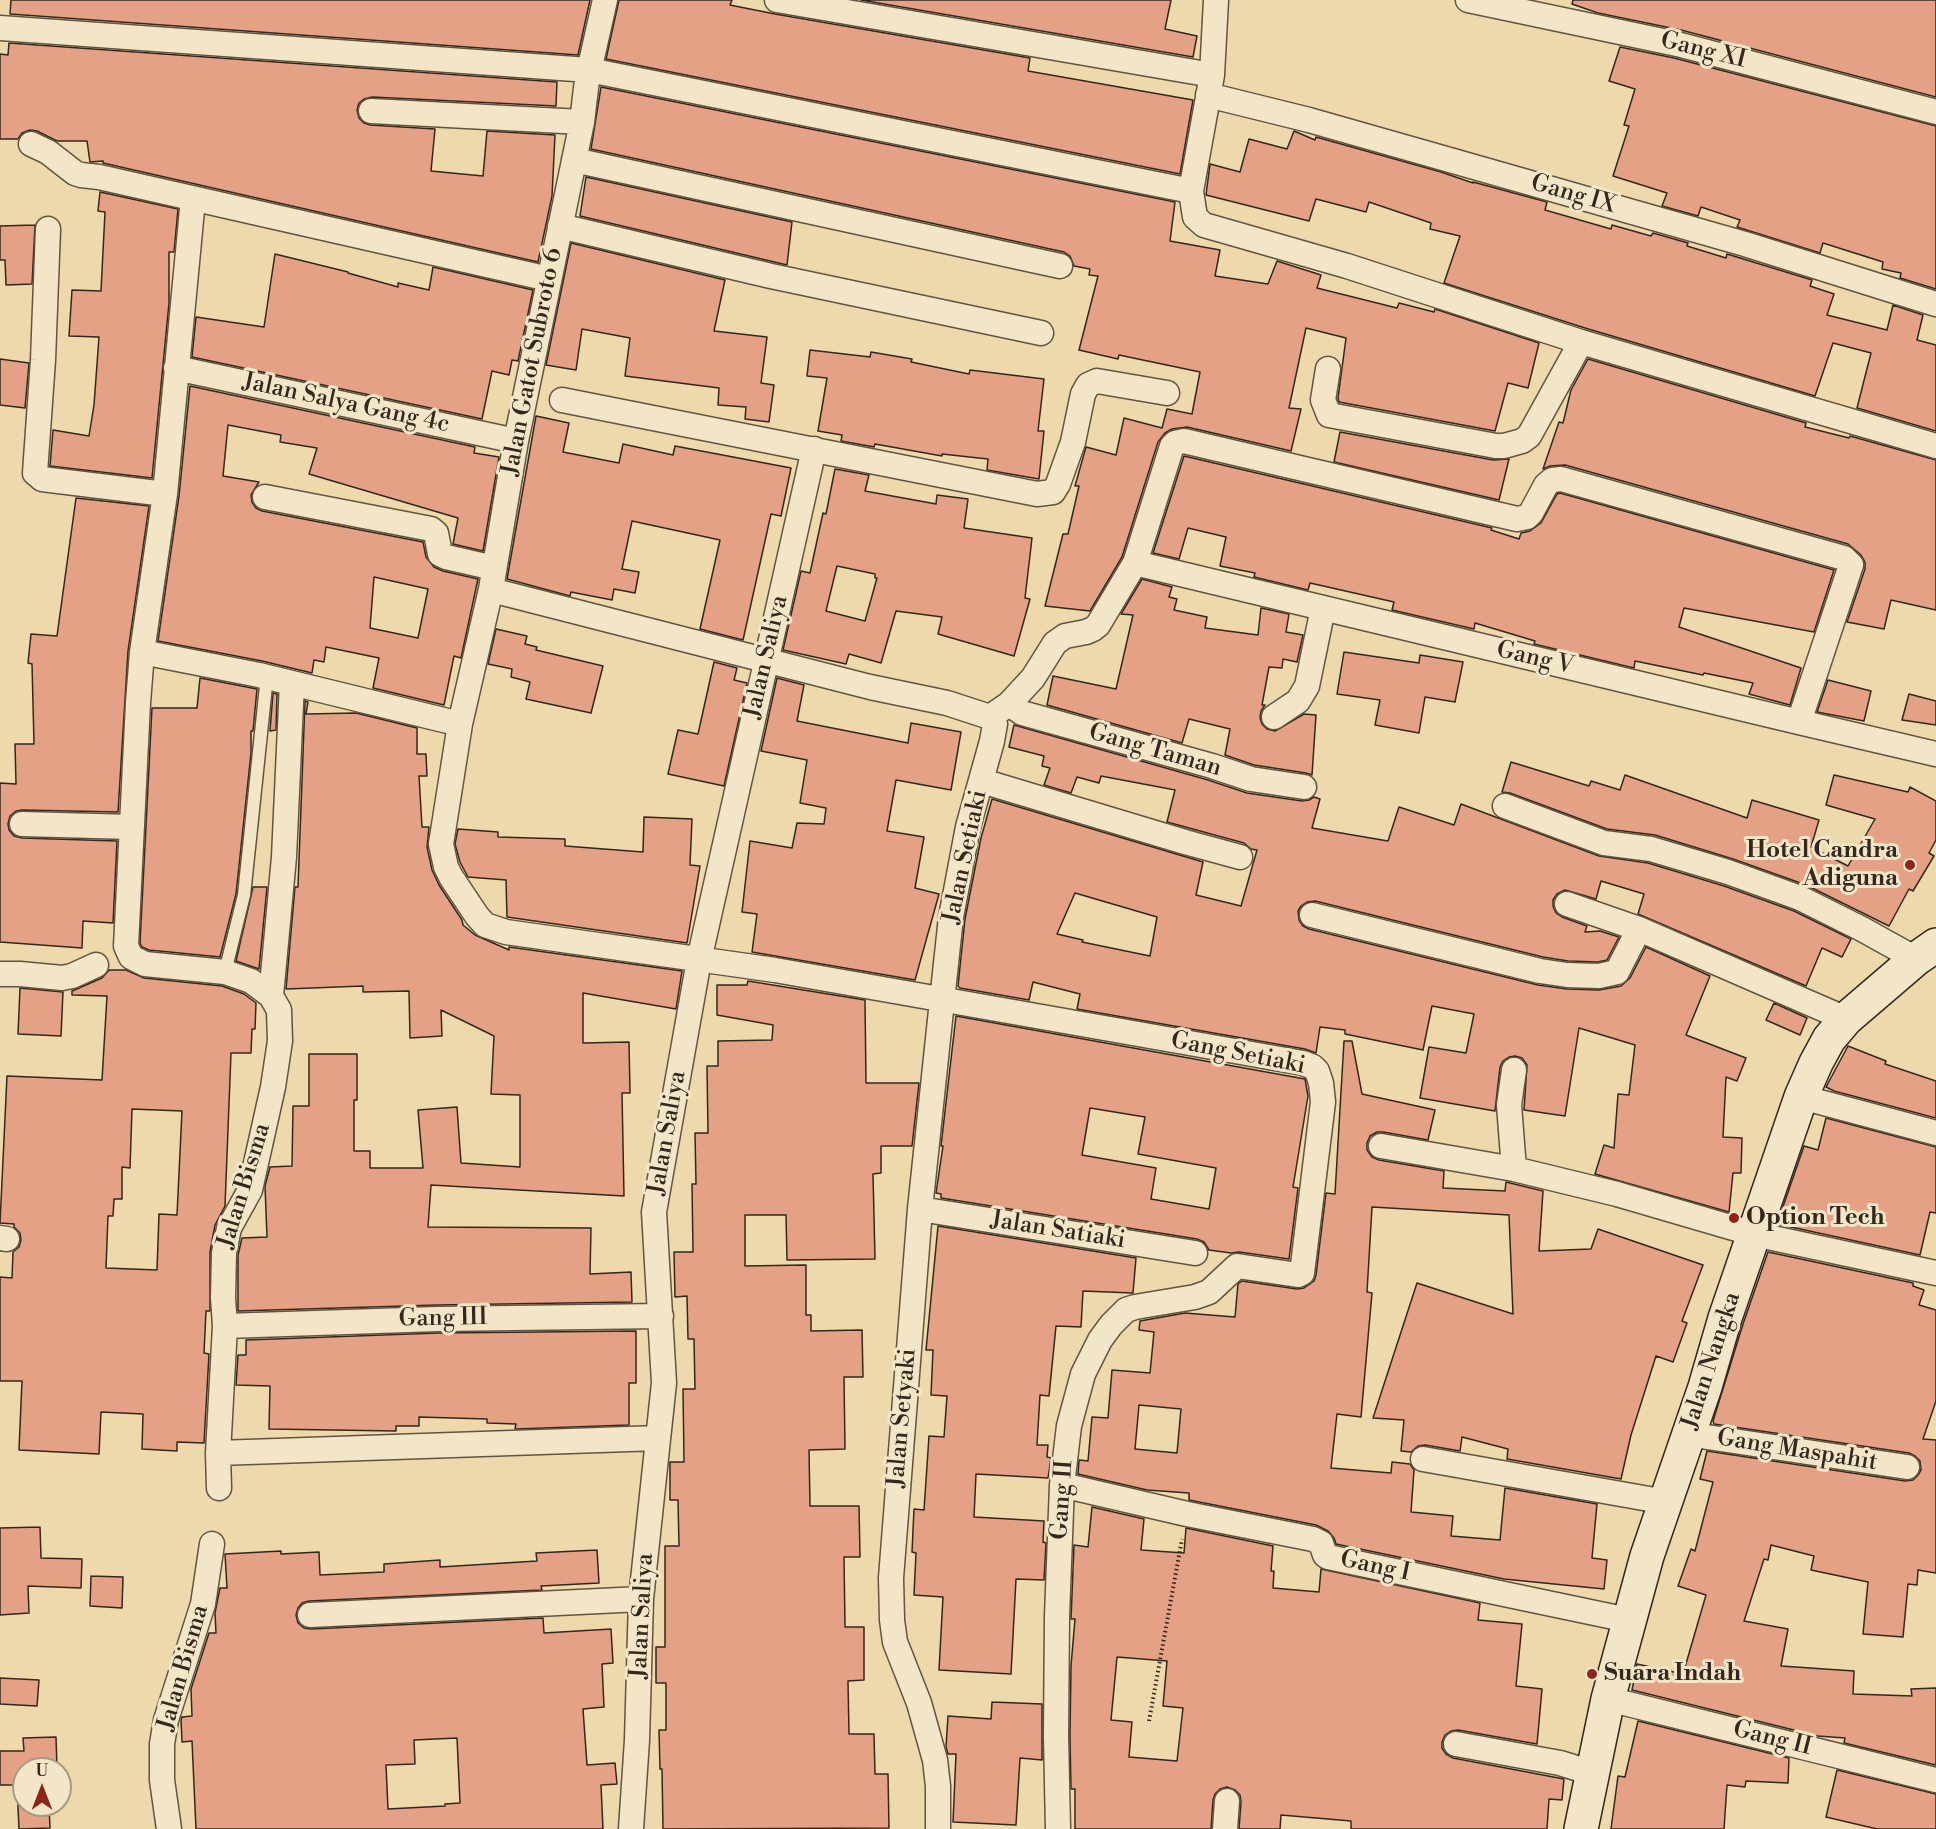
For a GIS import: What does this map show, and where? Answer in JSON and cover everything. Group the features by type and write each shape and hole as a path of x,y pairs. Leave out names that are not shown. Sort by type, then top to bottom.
{"main road":[{"name":"Jalan Nangka","path":"1581,1829 1608,1699 1628,1620 1687,1434 1705,1387 1725,1318 1801,1097 1829,1039 1846,1019 1926,952"}],"street":[{"name":"Jalan Gatot Subroto 6","path":"605,0 516,441 494,568 460,724 441,844 446,867 485,925 506,932 775,970 942,1000"},
{"name":"Gang IX","path":"777,0 1210,85 1309,120 1734,241 1936,304"},
{"path":"1216,0 1210,85 1191,191 1194,217 1204,225 1347,266 1581,342 1936,446"},
{"name":"Gang XI","path":"1468,0 1677,44 1936,112"},
{"path":"0,28 590,70 1191,191"},
{"path":"371,111 582,122"},
{"path":"31,144 48,152 81,176 99,177 549,279"},
{"path":"574,160 1060,266"},
{"path":"193,199 165,494 142,652 126,946 131,957 145,964 225,972 252,981 271,996"},
{"path":"560,226 771,276 1041,333"},
{"path":"48,229 43,360 35,473 42,479 165,494"},
{"path":"1328,369 1323,400 1329,415 1504,446 1522,441 1529,436 1581,342"},
{"name":"Jalan Salya Gang 4c","path":"176,368 516,441"},
{"path":"562,400 1029,494 1053,492 1058,484 1072,442 1083,394 1088,386 1097,381 1167,393"},
{"path":"499,592 870,687 947,703 999,710 1034,678 1055,643 1065,636 1093,629 1098,625 1135,563 1170,452 1175,443 1184,441 1517,519 1527,517 1531,513 1546,485 1552,480 1561,480 1849,561 1851,565 1799,722"},
{"name":"Jalan Saliya","path":"632,1829 641,1599 664,1383 654,1212 699,960 814,449"},
{"path":"265,497 431,529 436,533 440,554 446,558 494,568"},
{"name":"Gang V","path":"1135,563 1936,754"},
{"path":"1274,717 1298,701 1307,686 1323,608"},
{"path":"142,652 267,676 460,724"},
{"path":"271,996 284,856 292,683"},
{"name":"Jalan Setiaki","path":"942,1000 951,917 968,827 999,710"},
{"name":"Gang Taman","path":"999,710 1022,713 1251,779 1304,787"},
{"path":"982,781 1185,842 1240,856"},
{"path":"1505,806 1604,843 1651,849 1728,872 1800,898 1862,929 1926,952"},
{"path":"22,824 132,827"},
{"path":"1567,904 1639,929 1846,1019"},
{"path":"1312,915 1540,971 1567,975 1599,976 1617,972 1639,929"},
{"path":"0,974 62,978 96,965"},
{"name":"Jalan Bisma","path":"219,1488 218,1452 225,1326 224,1253 229,1228 250,1190 273,1088 280,1041 279,1010 271,996"},
{"name":"Jalan Setyaki","path":"938,1829 938,1786 934,1760 920,1703 895,1642 892,1610 893,1536 920,1209 942,1000"},
{"name":"Gang Setiaki","path":"942,1000 1303,1063 1313,1067 1319,1074 1323,1102 1303,1271 1298,1275 1237,1266"},
{"path":"1514,1070 1509,1105 1514,1170"},
{"path":"1801,1097 1936,1133"},
{"path":"1381,1146 1514,1170 1617,1194 1754,1234 1936,1273"},
{"name":"Jalan Satiaki","path":"920,1209 1195,1253"},
{"name":"Gang II","path":"1058,1829 1057,1616 1062,1485 1069,1426 1083,1374 1100,1340 1126,1310 1209,1292 1237,1266"},
{"name":"Gang III","path":"225,1326 438,1319 661,1316"},
{"name":"Gang Maspahit","path":"1687,1434 1907,1467"},
{"path":"218,1452 658,1438"},
{"path":"1423,1459 1666,1502"},
{"name":"Gang I","path":"1062,1485 1187,1514 1313,1539 1321,1543 1328,1557 1628,1620"},
{"name":"Jalan Bisma","path":"169,1829 162,1780 162,1744 166,1719 203,1604 212,1544"},
{"path":"310,1615 641,1599"},
{"name":"Gang II","path":"1608,1699 1936,1780"},
{"path":"1456,1744 1560,1763 1592,1773"},
{"path":"1225,1829 1227,1801"}],"lane":[{"path":"225,972 244,895 267,676"}],"path":[{"path":"1149,1721 1187,1514"}],"building":[{"path":"11,0 590,0 578,55 10,14"},
{"path":"619,0 732,0 730,5 775,14 1030,58 1028,71 1193,100 1180,174 606,59"},
{"path":"861,0 1171,0 1165,29 1197,36 1193,57"},
{"path":"1573,0 1936,0 1936,97 1681,30 1598,13 1572,4"},
{"path":"9,43 557,82 556,106 372,97 359,103 357,110 359,118 370,125 435,129 431,171 483,176 487,131 555,135 552,196 538,262 103,163 103,161 90,162 87,141 57,141 30,130 22,133 18,139 0,139 0,54 8,55"},
{"path":"1620,47 1674,58 1936,126 1936,289 1900,278 1901,273 1882,269 1883,262 1823,243 1820,253 1737,227 1740,220 1701,207 1698,216 1662,206 1667,193 1613,176 1629,126 1624,125 1635,89 1609,81"},
{"path":"601,87 1175,202 1170,241 1220,250 1215,276 1268,284 1277,261 1321,275 1317,288 1397,308 1399,303 1434,312 1435,309 1539,343 1528,388 1508,383 1495,431 1339,402 1346,338 1306,328 1289,408 1301,409 1291,451 1187,427 1172,429 1165,433 1158,442 1122,557 1090,611 1045,606 1063,534 1068,534 1079,486 1075,486 1086,447 1116,455 1124,418 1162,428 1167,409 1192,414 1200,372 1119,355 1118,359 1079,350 1098,276 1089,275 1090,269 1074,266 1070,256 1064,252 591,149"},
{"path":"1294,131 1315,140 1316,137 1547,202 1545,210 1611,229 1612,225 1651,236 1653,233 1688,243 1687,246 1726,258 1727,254 1812,280 1810,286 1834,294 1827,315 1887,330 1893,305 1923,315 1917,340 1936,345 1936,431 1857,408 1871,353 1833,343 1815,396 1585,328 1444,283 1460,236 1430,229 1431,223 1369,202 1366,212 1316,199 1309,221 1206,195 1210,164 1240,172 1249,139 1287,149"},
{"path":"586,177 792,222 787,265 580,216"},
{"path":"100,192 178,209 174,252 169,252 169,303 152,478 50,466 53,430 89,436 94,405 99,337 69,336 72,290 101,291 105,212 98,211"},
{"path":"35,225 32,284 6,285 5,260 0,260 0,226"},
{"path":"571,243 725,280 714,331 767,337 761,383 774,385 769,422 745,419 746,407 718,405 719,388 625,376 630,338 582,329 576,370 546,365"},
{"path":"275,254 398,287 398,283 429,290 433,267 533,290 518,361 512,360 509,375 492,371 482,419 192,357 196,317 264,327"},
{"path":"810,350 870,357 871,352 912,359 911,362 969,374 970,370 1044,379 1038,431 1044,431 1039,479 987,470 988,459 942,454 942,456 875,444 874,447 841,441 842,435 818,431 827,378 807,376"},
{"path":"0,359 29,363 25,408 0,405"},
{"path":"1588,359 1806,423 1805,427 1849,438 1850,436 1936,460 1936,610 1891,600 1884,629 1847,622 1865,569 1865,562 1861,555 1848,544 1565,465 1543,469 1559,422 1563,423 1571,390"},
{"path":"190,386 475,447 474,453 499,457 483,551 453,544 458,518 309,474 317,448 280,442 281,435 228,425 223,476 259,482 251,495 256,508 423,542 426,557 434,567 478,579 461,658 454,656 444,705 373,688 379,658 326,647 324,662 314,660 312,673 158,641 179,496","holes":["374,577 428,589 418,638 370,628"]},
{"path":"536,416 569,423 563,452 619,463 623,444 673,455 675,446 791,468 781,516 771,514 743,640 700,629 720,540 632,521 622,569 639,572 635,593 614,589 612,600 571,592 570,596 507,579"},
{"path":"1340,432 1493,460 1509,459 1499,500 1334,462"},
{"path":"1184,456 1492,528 1491,530 1519,539 1521,533 1530,531 1541,523 1557,494 1560,493 1834,570 1814,632 1684,608 1679,627 1801,668 1790,705 1749,694 1753,683 1635,661 1634,668 1534,644 1535,641 1475,623 1474,629 1392,610 1394,602 1310,583 1308,590 1254,577 1255,573 1220,566 1226,537 1188,528 1179,559 1153,553"},
{"path":"835,469 869,475 865,491 936,504 937,495 968,499 964,528 1032,538 1025,598 1030,599 1014,656 938,634 942,617 896,611 881,663 849,654 846,664 783,650 801,571 810,573 823,513 826,514","holes":["837,566 875,574 877,578 865,621 826,611"]},
{"path":"76,498 149,506 128,651 118,812 22,810 10,816 8,824 14,836 22,838 117,841 113,923 83,921 82,948 0,942 0,783 16,784 15,744 34,744 32,664 28,663 31,634 57,636"},
{"path":"1142,579 1172,587 1169,597 1177,599 1174,610 1207,617 1205,628 1258,635 1261,608 1289,614 1286,632 1303,635 1297,662 1283,659 1282,668 1269,667 1262,705 1265,705 1260,718 1267,729 1275,731 1304,714 1316,715 1312,775 1254,765 1225,755 1230,729 1189,719 1182,743 1047,705 1053,676 1116,689 1133,615 1121,614"},
{"path":"496,629 527,636 525,644 537,647 536,650 603,666 591,713 526,699 530,682 511,677 512,669 488,664"},
{"path":"1344,652 1419,663 1420,655 1463,662 1455,702 1425,697 1419,733 1375,725 1380,700 1337,694"},
{"path":"714,662 737,668 734,680 747,683 724,786 668,774 678,730 698,734"},
{"path":"200,678 257,689 236,894 220,957 149,950 142,947 140,943 152,708 197,708"},
{"path":"777,678 804,685 797,721 908,743 911,723 961,732 951,790 896,780 887,831 924,837 915,888 939,894 915,980 752,952 757,914 742,912 750,841 792,848 797,823 824,824 826,808 800,803 807,760 761,751"},
{"path":"1828,680 1871,691 1864,721 1817,712"},
{"path":"273,693 277,694 276,730 270,731"},
{"path":"1909,694 1936,701 1936,725 1902,720"},
{"path":"305,701 308,702 306,714 356,713 417,728 417,754 426,754 427,776 419,776 422,827 429,827 427,847 432,870 463,925 475,935 509,950 509,947 682,971 676,1009 583,993 583,1043 629,1042 630,1093 622,1093 624,1196 431,1185 428,1227 591,1228 590,1274 631,1272 632,1302 238,1311 238,1255 242,1238 267,1237 265,1186 270,1167 292,1166 293,1106 309,1106 309,1054 357,1054 354,1151 370,1151 370,1168 423,1168 418,1110 457,1107 461,1163 520,1167 520,1095 491,1094 494,1036 441,1010 442,1036 410,1038 409,991 363,992 363,986 286,989 295,887 298,887"},
{"path":"1014,725 1247,793 1302,801 1314,797 1320,799 1312,828 1388,841 1399,807 1454,825 1461,804 1599,856 1648,863 1724,886 1794,911 1851,939 1842,957 1822,948 1806,986 1638,914 1644,894 1601,881 1596,899 1565,890 1557,894 1553,900 1556,913 1587,926 1585,932 1600,931 1619,937 1607,960 1598,962 1543,957 1315,901 1307,902 1298,911 1299,920 1309,929 1538,985 1599,990 1621,986 1630,978 1646,947 1710,976 1686,1035 1746,1058 1737,1081 1726,1077 1723,1137 1742,1138 1741,1173 1733,1173 1729,1212 1595,1174 1604,1145 1614,1148 1618,1094 1629,1095 1635,1045 1579,1028 1565,1116 1524,1110 1527,1065 1522,1058 1515,1056 1503,1061 1500,1067 1495,1111 1420,1098 1429,1047 1466,1053 1474,1014 1432,1006 1423,1050 1345,1034 1345,1030 1320,1027 1316,1053 1305,1049 1077,1009 1080,994 1033,982 1029,1000 960,988 958,986 965,919 981,838 992,799 1203,862 1196,895 1241,906 1257,850 1251,849 1244,843 1167,822 1175,790 1101,776 1099,783 1077,777 1071,793 1044,785 1050,768 1042,766 1044,756 1009,747","holes":["1075,893 1157,917 1150,956 1082,942 1083,940 1057,934"]},
{"path":"1511,762 1589,786 1591,781 1620,790 1625,775 1747,818 1752,800 1819,820 1811,847 1848,866 1875,819 1826,805 1834,775 1908,792 1910,787 1936,801 1936,840 1929,853 1934,856 1913,891 1909,889 1889,926 1806,885 1733,859 1655,835 1607,829 1502,792"},
{"path":"644,817 692,819 690,865 700,866 687,943 507,917 506,880 468,877 460,862 455,844 458,829 498,832 498,837 565,839 565,846 643,852"},
{"path":"253,887 267,887 259,969 236,961"},
{"path":"109,970 126,970 144,978 222,986 244,994 256,1003 251,1053 231,1053 225,1206 215,1225 210,1252 210,1311 206,1311 204,1353 209,1354 204,1443 177,1442 177,1451 142,1449 143,1414 101,1412 99,1454 19,1450 22,1381 0,1381 0,1277 12,1278 13,1252 19,1247 21,1240 20,1233 14,1224 0,1223 7,1076 102,1080 107,996 72,995 72,991 102,978","holes":["132,1109 182,1111 177,1215 159,1214 157,1270 106,1268 108,1216 113,1216 114,1199 122,1199 122,1167 130,1168"]},
{"path":"748,981 865,1000 866,1083 919,1083 912,1146 881,1146 881,1173 873,1174 875,1259 787,1260 786,1215 745,1215 745,1266 806,1265 806,1315 811,1315 811,1331 862,1330 863,1377 844,1377 845,1449 809,1450 810,1506 859,1506 860,1557 844,1557 845,1627 864,1627 864,1680 848,1681 849,1734 874,1734 875,1774 888,1774 889,1828 663,1829 659,1730 666,1730 666,1683 656,1683 656,1647 665,1647 665,1546 679,1546 678,1500 670,1500 670,1462 684,1462 683,1389 695,1389 694,1339 688,1339 687,1296 675,1297 674,1252 693,1252 692,1184 696,1184 695,1133 708,1133 707,1066 718,1066 718,1041 772,1040 773,1025 717,1015 717,985 747,985"},
{"path":"20,988 63,992 61,1036 18,1034"},
{"path":"1774,1003 1807,1018 1800,1035 1766,1020"},
{"path":"956,1016 1305,1079 1308,1096 1293,1187 1298,1188 1289,1259 1209,1250 1204,1242 1197,1239 941,1198 941,1194 936,1193 943,1146 941,1146","holes":["1090,1108 1145,1117 1138,1154 1216,1168 1209,1209 1151,1199 1156,1168 1082,1155"]},
{"path":"1344,1041 1352,1041 1362,1094 1435,1110 1428,1140 1377,1132 1370,1136 1367,1143 1367,1150 1372,1157 1444,1171 1443,1188 1505,1191 1506,1182 1543,1191 1539,1251 1591,1249 1598,1229 1703,1265 1682,1321 1687,1323 1673,1362 1656,1356 1631,1435 1621,1479 1507,1459 1508,1449 1462,1437 1460,1451 1425,1445 1418,1446 1411,1452 1401,1451 1404,1420 1373,1418 1417,1283 1513,1314 1509,1215 1372,1207 1367,1292 1372,1293 1361,1417 1337,1414 1331,1468 1391,1473 1392,1462 1410,1464 1414,1470 1411,1512 1453,1516 1451,1536 1500,1540 1505,1488 1597,1504 1592,1558 1607,1560 1604,1589 1504,1579 1336,1544 1328,1531 1316,1525 1189,1500 1189,1493 1147,1490 1078,1474 1079,1460 1088,1461 1092,1417 1108,1418 1112,1370 1150,1373 1154,1332 1139,1330 1140,1321 1185,1313 1235,1317 1238,1284 1242,1281 1304,1288 1314,1281 1316,1275 1326,1193 1335,1194","holes":["1139,1405 1181,1409 1177,1453 1135,1449"]},
{"path":"1848,1046 1886,1061 1885,1064 1936,1081 1936,1118 1826,1087"},
{"path":"1826,1118 1936,1147 1936,1213 1930,1212 1920,1255 1777,1224 1804,1146 1818,1150"},
{"path":"938,1226 1136,1258 1133,1293 1083,1291 1081,1327 1056,1326 1049,1396 1040,1395 1037,1445 1048,1445 1047,1457 1051,1458 1048,1478 976,1474 974,1517 1044,1521 1043,1542 1046,1543 1044,1580 1016,1579 1011,1674 939,1670 943,1597 914,1595 916,1553 912,1552 914,1509 924,1510 929,1436 944,1437 947,1396 931,1395 933,1350 926,1350"},
{"path":"1768,1252 1913,1283 1913,1286 1924,1290 1919,1305 1936,1310 1936,1401 1923,1439 1936,1440 1936,1573 1918,1570 1917,1585 1908,1584 1903,1637 1863,1634 1868,1582 1811,1570 1814,1556 1771,1545 1768,1560 1764,1559 1744,1621 1788,1629 1781,1666 1854,1671 1853,1694 1912,1696 1911,1689 1936,1688 1936,1765 1844,1743 1845,1738 1818,1736 1632,1690 1637,1664 1683,1674 1706,1595 1678,1586 1691,1549 1695,1551 1713,1482 1700,1479 1707,1451 1905,1481 1913,1480 1921,1470 1920,1461 1909,1453 1714,1424 1743,1324"},
{"path":"636,1331 636,1383 629,1383 629,1425 515,1429 516,1424 487,1423 487,1419 419,1417 419,1426 396,1426 396,1431 269,1429 270,1386 236,1385 238,1355 246,1355 246,1340 438,1333"},
{"path":"1092,1507 1144,1519 1141,1550 1184,1553 1186,1528 1273,1546 1271,1571 1274,1571 1273,1588 1319,1592 1321,1569 1480,1603 1478,1620 1522,1624 1516,1686 1542,1689 1537,1744 1458,1730 1445,1735 1442,1748 1453,1758 1564,1779 1562,1800 1549,1799 1547,1829 1351,1829 1351,1821 1281,1815 1280,1829 1239,1829 1240,1795 1227,1787 1215,1794 1211,1829 1075,1829 1075,1789 1071,1789 1070,1736 1071,1666 1075,1619 1071,1619 1074,1545 1088,1547","holes":["1117,1657 1167,1661 1163,1706 1183,1708 1177,1761 1129,1757 1132,1722 1111,1720"]},
{"path":"40,1527 41,1558 82,1559 81,1588 28,1586 29,1613 0,1615 0,1528"},
{"path":"597,1550 599,1583 541,1586 542,1590 309,1601 302,1603 296,1615 298,1623 304,1628 311,1629 543,1618 544,1633 611,1629 613,1663 602,1664 604,1707 583,1709 587,1765 615,1763 617,1784 601,1785 603,1829 196,1829 192,1741 182,1742 181,1720 182,1717 192,1716 191,1689 209,1633 216,1633 215,1613 220,1588 227,1588 225,1554 281,1551 281,1554 319,1552 320,1575 384,1572 384,1564 440,1560 440,1567 537,1561 536,1553","holes":["457,1738 460,1803 388,1809 386,1765 415,1764 414,1740"]},
{"path":"91,1576 123,1577 122,1608 90,1606"},
{"path":"0,1678 39,1680 37,1706 0,1704"},
{"path":"992,1702 1042,1704 1042,1760 1020,1758 1016,1825 953,1822 956,1754 948,1754 946,1747 948,1716 991,1719"},
{"path":"1638,1721 1789,1758 1788,1783 1746,1781 1745,1787 1727,1785 1724,1829 1611,1829 1618,1776 1625,1777"},
{"path":"56,1737 57,1757 12,1757 12,1785 0,1785 0,1751 24,1751 23,1738"},
{"path":"1837,1770 1936,1794 1936,1829 1877,1829 1826,1817"},
{"path":"18,1817 50,1817 50,1828 19,1829"}],"place":[{"name":"Hotel Candra Adiguna","path":"1910,865"},
{"name":"Option Tech","path":"1734,1218"},
{"name":"Suara Indah","path":"1592,1674"}]}
